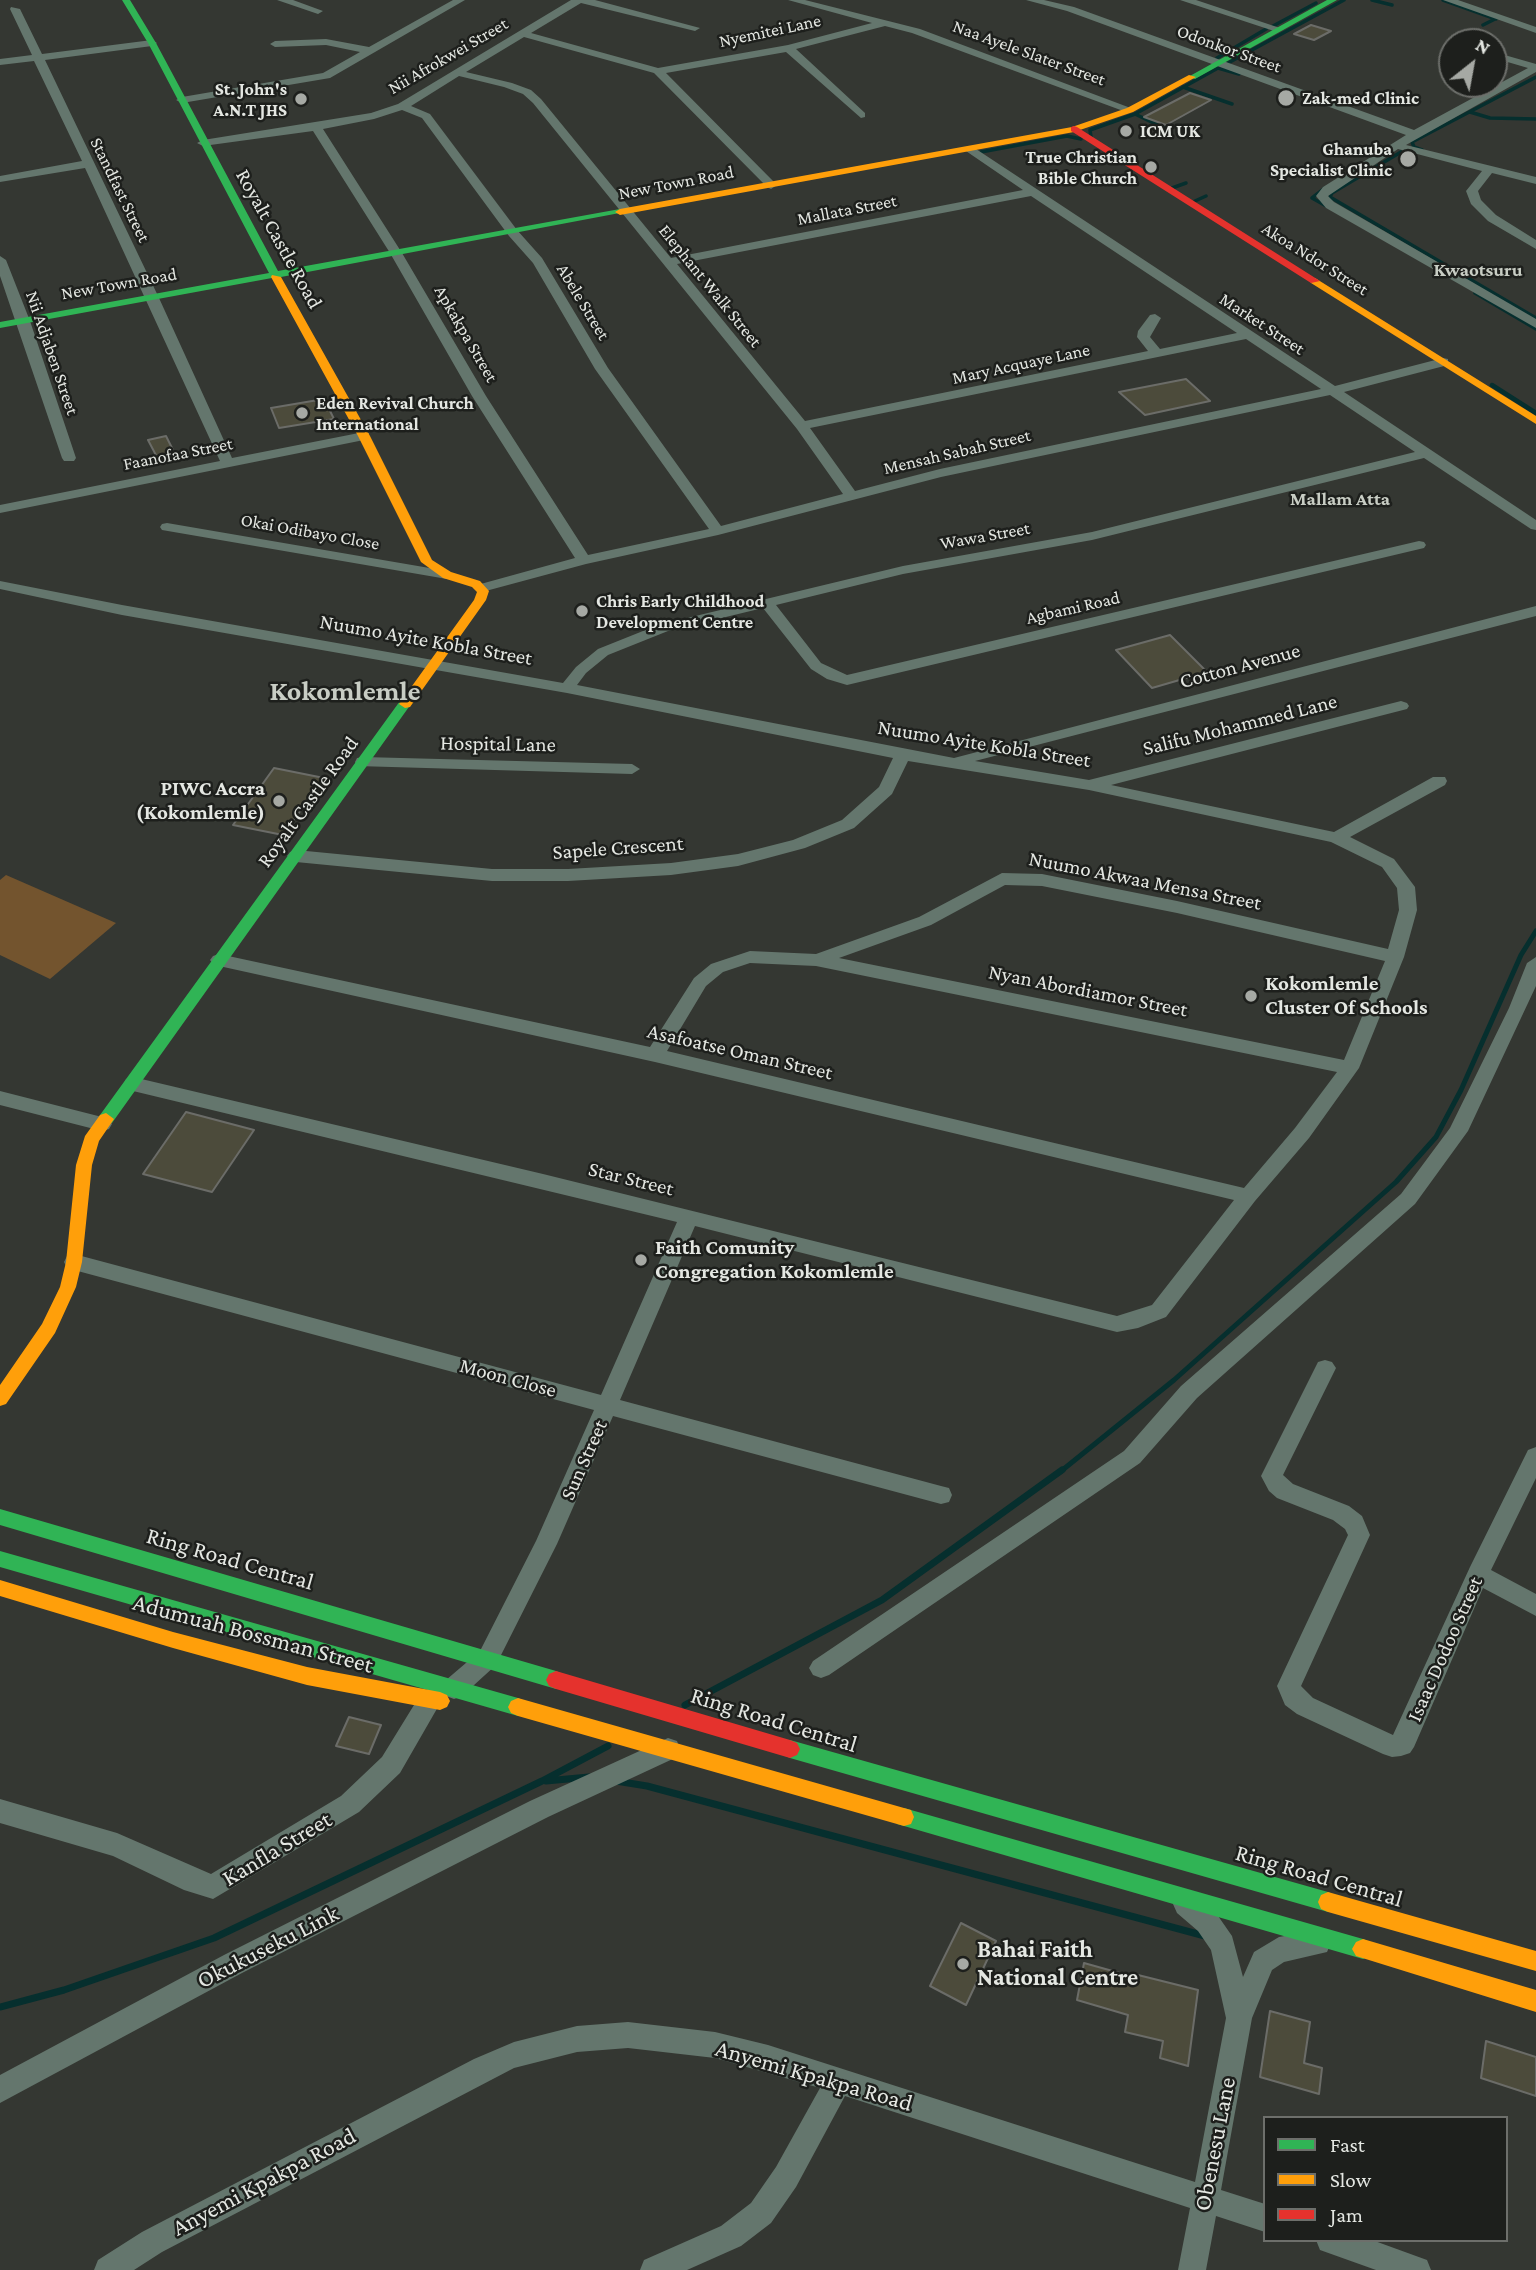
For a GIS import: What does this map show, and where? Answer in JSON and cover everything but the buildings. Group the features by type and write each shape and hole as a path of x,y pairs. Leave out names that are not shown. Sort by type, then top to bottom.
{"street":[{"name":"Royalt Castle Road","path":"0,1398 49,1328 68,1287 74,1262 83,1165 91,1140 480,600 482,587 447,575 427,562 365,436 152,43 126,0"},
{"path":"282,0 318,11"},
{"path":"182,100 317,79 460,0"},
{"path":"581,0 695,28"},
{"name":"Nii Afrokwei Street","path":"204,143 316,127 374,116 402,106 581,0"},
{"name":"Naa Ayele Slater Street","path":"793,0 890,22 1130,110"},
{"name":"Odonkor Street","path":"1031,0 1070,9 1415,134"},
{"path":"1185,0 1278,29"},
{"path":"1448,0 1536,30"},
{"name":"New Town Road","path":"0,325 628,213 1074,129 1130,110 1327,1"},
{"name":"Standfast Street","path":"15,9 153,298 228,464"},
{"name":"Nyemitei Lane","path":"658,71 788,48 890,22"},
{"path":"522,33 658,71 771,185"},
{"path":"275,44 326,42 371,51"},
{"path":"0,62 152,43"},
{"path":"788,48 861,115"},
{"path":"1508,59 1536,68"},
{"path":"1536,68 1415,134 1327,188 1322,196 1323,200 1536,324"},
{"name":"Elephant Walk Street","path":"458,73 509,85 527,92 537,101 802,426 852,496"},
{"name":"Abele Street","path":"402,106 426,116 513,233 538,261 602,369 718,531"},
{"name":"Apkakpa Street","path":"316,127 396,253 479,396 584,560"},
{"name":"Akoa Ndor Street","path":"1074,129 1536,421"},
{"path":"1398,146 1536,181"},
{"name":"Market Street","path":"969,149 1536,526"},
{"path":"0,179 87,164"},
{"path":"1489,169 1472,191 1475,201 1492,218 1536,245"},
{"name":"Mallata Street","path":"669,262 1032,192"},
{"name":"Nii Adjaben Street","path":"0,260 24,321 69,458"},
{"path":"1155,318 1144,331 1143,337 1157,354"},
{"name":"Mary Acquaye Lane","path":"802,426 1247,335"},
{"name":"Mensah Sabah Street","path":"482,587 584,560 718,531 987,462 1068,448 1332,391 1443,362"},
{"name":"Faanofaa Street","path":"0,509 365,436"},
{"name":"Wawa Street","path":"567,688 582,670 603,652 663,628 903,570 1092,536 1426,453"},
{"name":"Okai Odibayo Close","path":"167,527 447,575"},
{"name":"Agbami Road","path":"767,603 816,666 833,676 847,680 1419,545"},
{"name":"Nuumo Ayite Kobla Street","path":"0,585 135,613 567,688 903,755 1089,785 1336,838 1388,863 1406,887 1408,910 1395,957 1350,1068 1302,1133 1248,1196 1159,1311 1138,1320 1117,1324"},
{"name":"Cotton Avenue","path":"955,762 1536,611"},
{"name":"Salifu Mohammed Lane","path":"1089,785 1401,706"},
{"name":"Sapele Crescent","path":"296,856 409,869 505,875 568,875 671,869 738,860 799,844 848,824 886,790 903,755"},
{"name":"Hospital Lane","path":"363,762 632,769"},
{"path":"1336,838 1439,781"},
{"name":"Nuumo Akwaa Mensa Street","path":"816,960 926,921 1002,879 1042,880 1395,957"},
{"path":"655,1055 700,982 717,968 750,957 816,960"},
{"name":"Asafoatse Oman Street","path":"219,960 655,1055 1248,1196"},
{"name":"Nyan Abordiamor Street","path":"816,960 1350,1068"},
{"path":"821,1668 1132,1457 1189,1392 1408,1199 1458,1130 1528,1007 1536,963"},
{"name":"Star Street","path":"133,1084 689,1217 1117,1324"},
{"path":"0,1098 102,1124"},
{"name":"Sun Street","path":"454,1688 488,1658 547,1544 689,1217"},
{"name":"Moon Close","path":"74,1262 941,1495"},
{"name":"Isaac Dodoo Street","path":"1325,1368 1272,1476 1285,1490 1341,1513 1354,1523 1359,1535 1289,1686 1293,1696 1305,1706 1392,1746 1401,1745 1478,1574 1536,1456"},
{"name":"Ring Road Central","path":"0,1517 1536,1961"},
{"path":"0,1559 1175,1894 1536,2001"},
{"path":"1478,1574 1536,1606"},
{"name":"Adumuah Bossman Street","path":"0,1588 173,1640 307,1676 430,1700 498,1702"},
{"name":"Kanfla Street","path":"0,1811 117,1845 193,1881 214,1887 350,1804 391,1765 430,1700"},
{"name":"Okukuseku Link","path":"0,2090 233,1964 628,1766 660,1746"},
{"name":"Obenesu Lane","path":"1175,1894 1207,1922 1223,1945 1239,2018"},
{"name":"Obenesu Lane","path":"1192,2270 1239,2018 1263,1961 1279,1950 1338,1941"},
{"name":"Anyemi Kpakpa Road","path":"108,2270 164,2236 472,2074 514,2055 578,2039 628,2035 715,2045 768,2058 1263,2217"},
{"path":"654,2270 731,2236 761,2213 786,2177 839,2081"},
{"path":"1336,2242 1417,2270"}],"shaded area":[{"path":"6,875 116,923 50,979 0,955 0,880"}],"waterway":[{"path":"1228,63 1344,0"},
{"path":"1372,0 1392,5"},
{"path":"1443,0 1496,19"},
{"path":"1273,26 1316,3"},
{"path":"1483,25 1495,19"},
{"path":"1217,58 1266,29"},
{"path":"1183,87 1218,68 1239,74"},
{"path":"1422,150 1414,147 1412,142 1536,77"},
{"path":"1135,114 1183,87"},
{"path":"1183,87 1232,104"},
{"path":"1470,112 1490,118 1536,119"},
{"path":"1091,137 1090,130 1135,114"},
{"path":"1135,114 1166,129"},
{"path":"981,152 1067,136 1081,139"},
{"path":"1401,152 1332,193 1330,197 1536,318"},
{"path":"1172,188 1186,183"},
{"path":"1325,188 1312,198 1328,207"},
{"path":"1195,201 1206,196"},
{"path":"1475,293 1536,329"},
{"path":"1492,385 1536,413"},
{"path":"1060,1472 1174,1380 1396,1182 1436,1137 1461,1090 1521,955 1536,931"},
{"path":"685,1705 882,1600 1062,1470"},
{"path":"0,2007 64,1990 214,1938 542,1781 608,1746"},
{"path":"546,1781 589,1777"},
{"path":"616,1781 647,1786 1205,1936"}],"traffic: fast":[{"path":"126,0 152,43 276,277"},
{"path":"1192,77 1333,0"},
{"path":"0,325 620,212"},
{"path":"106,1119 405,704"},
{"path":"0,1517 556,1680"},
{"path":"0,1559 518,1707"},
{"path":"790,1749 1328,1902"},
{"path":"904,1817 1363,1949"}],"traffic: slow":[{"path":"620,212 1074,129 1130,110 1192,77"},
{"path":"276,277 364,436 427,562 447,575 476,584 483,591 480,600 405,704"},
{"path":"1315,281 1536,421"},
{"path":"0,1399 49,1328 68,1287 74,1262 84,1165 91,1140 106,1119"},
{"path":"0,1588 173,1640 307,1676 440,1701"},
{"path":"518,1707 904,1817"},
{"path":"1328,1902 1536,1961"},
{"path":"1363,1949 1536,2001"}],"traffic: jam":[{"path":"1074,129 1315,281"},
{"path":"556,1680 790,1749"}],"place":[{"name":"Zak-med Clinic","path":"1286,98"},
{"name":"St. John's A.N.T JHS","path":"301,99"},
{"name":"ICM UK","path":"1126,131"},
{"name":"Ghanuba Specialist Clinic","path":"1408,159"},
{"name":"True Christian Bible Church","path":"1151,167"},
{"name":"Eden Revival Church International","path":"302,413"},
{"name":"Chris Early Childhood Development Centre","path":"582,611"},
{"name":"PIWC Accra (Kokomlemle)","path":"279,801"},
{"name":"Kokomlemle Cluster Of Schools","path":"1251,996"},
{"name":"Faith Comunity Congregation Kokomlemle","path":"641,1260"},
{"name":"Bahai Faith National Centre","path":"963,1964"}],"district":[{"name":"Kwaotsuru","path":"1478,270"},
{"name":"Mallam Atta","path":"1340,499"},
{"name":"Kokomlemle","path":"345,691"}]}
